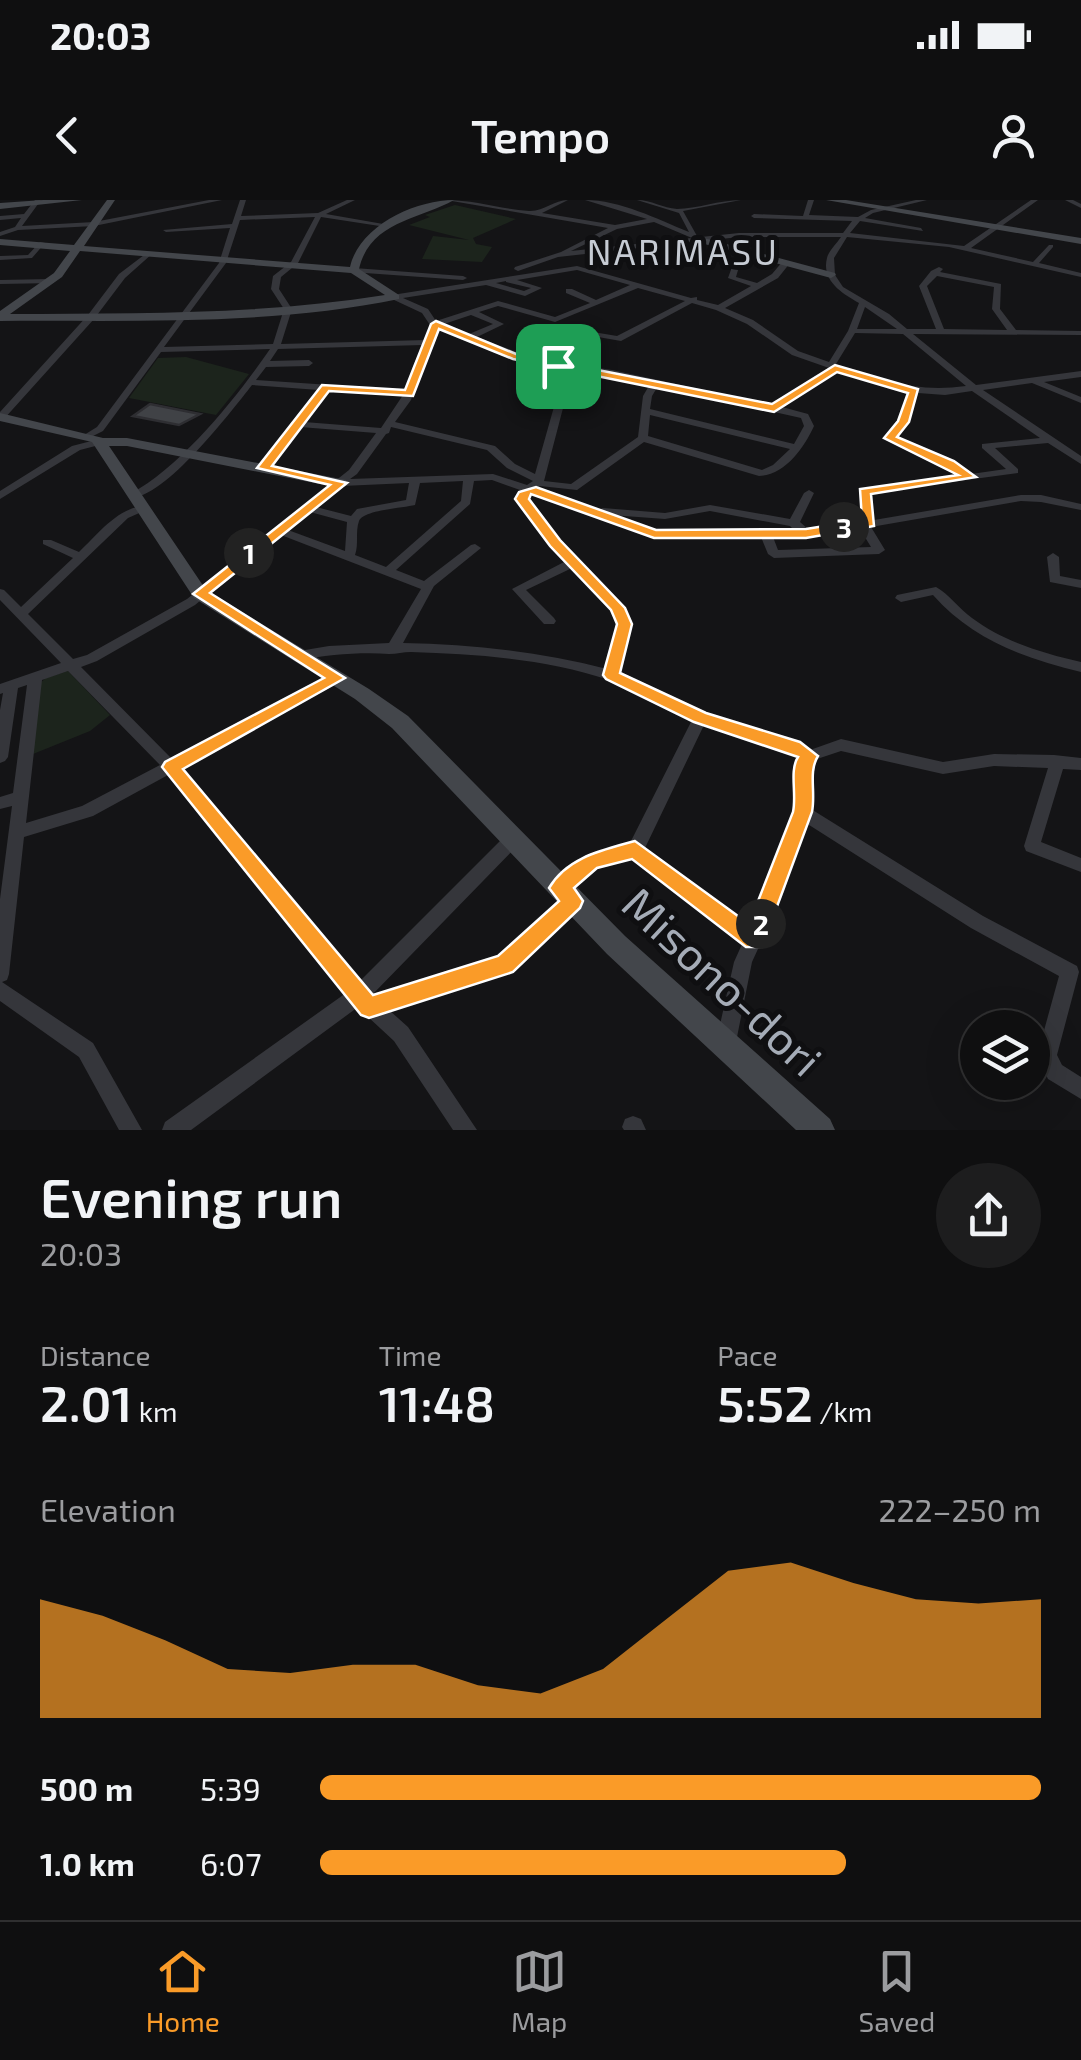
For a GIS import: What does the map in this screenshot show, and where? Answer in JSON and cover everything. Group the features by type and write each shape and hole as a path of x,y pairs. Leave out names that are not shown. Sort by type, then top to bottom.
{"street":[{"path":"0,206 78,200"},
{"path":"0,317 51,280 111,200"},
{"path":"0,231 94,224 179,204 219,200"},
{"path":"0,496 94,438 224,260 243,200"},
{"path":"288,309 275,289 277,276 290,265 320,214 352,200"},
{"path":"354,270 358,248 386,225 450,200 616,227"},
{"path":"535,214 565,200"},
{"path":"588,200 654,220 697,239 832,274"},
{"path":"640,200 678,210 738,200"},
{"path":"712,200 723,202"},
{"path":"805,217 811,200"},
{"path":"830,200 1081,240"},
{"path":"924,200 885,208 859,219 830,258 832,274 840,289 886,316 974,388 1078,456"},
{"path":"966,248 1035,200"},
{"path":"1068,200 1080,205"},
{"path":"18,227 37,202"},
{"path":"0,418 92,318 122,276 152,253 179,204"},
{"path":"678,210 697,239"},
{"path":"166,230 320,214 386,225"},
{"path":"0,218 26,216"},
{"path":"754,216 859,219 921,230"},
{"path":"480,280 558,255 616,227 654,220"},
{"path":"558,255 764,234 845,235 966,248 1080,272"},
{"path":"0,242 480,280 525,294 538,288 500,278"},
{"path":"0,258 30,257 42,244"},
{"path":"1036,262 1050,246"},
{"path":"740,252 732,278 758,286"},
{"path":"558,255 577,268 719,308 750,322 786,349 914,391 974,388 1081,374"},
{"path":"997,266 1009,256"},
{"path":"719,308 758,286 786,264"},
{"path":"940,330 924,292 926,279 943,266"},
{"path":"1034,278 1049,266"},
{"path":"0,317 183,316 344,306 480,280 577,268"},
{"path":"354,270 415,305 436,324 513,356 774,408 805,416 809,426 795,446 769,473 763,474 643,438"},
{"path":"934,273 998,286 996,309 1013,332"},
{"path":"0,282 51,280"},
{"path":"415,305 458,284"},
{"path":"436,324 498,303 556,320 640,284"},
{"path":"568,291 596,302"},
{"path":"558,366 596,334 618,339 694,299"},
{"path":"774,408 833,367 862,304"},
{"path":"22,614 189,454 276,346 288,309"},
{"path":"469,337 500,324 474,313"},
{"path":"28,739 1,749 5,688 73,666 200,594 340,483 364,462 409,393 436,324"},
{"path":"852,331 1081,334"},
{"path":"158,350 429,342"},
{"path":"261,364 308,363"},
{"path":"580,369 564,389 536,484 522,499 618,608 624,624 612,675"},
{"path":"1033,380 1081,400"},
{"path":"247,382 409,393"},
{"path":"0,418 340,483 493,477 573,488 643,438 647,425 646,393 655,384"},
{"path":"264,468 326,387"},
{"path":"914,391 904,422 890,438 950,464 969,477"},
{"path":"645,410 795,446"},
{"path":"297,424 388,427 491,448 536,484 592,512 654,534 806,534 1001,503 1012,498 1050,499 1081,507"},
{"path":"94,438 200,594"},
{"path":"766,534 774,554 879,550 866,524 864,491 1016,470 986,446 1050,440"},
{"path":"388,571 466,502 470,479"},
{"path":"348,556 353,520 361,511 411,503 415,481"},
{"path":"794,524 809,493"},
{"path":"307,508 353,520"},
{"path":"592,512 666,516 710,508 794,524 806,534"},
{"path":"278,530 426,586"},
{"path":"47,542 81,557"},
{"path":"392,650 410,624 426,586 475,548"},
{"path":"1053,556 1054,579 1081,584"},
{"path":"549,621 518,589 574,562"},
{"path":"901,598 936,591 952,610 979,630 1020,650 1081,667"},
{"path":"0,593 171,767 364,1001 401,1034 466,1130"},
{"name":"Misono-dori","path":"200,594 400,722 566,894 810,1126"},
{"path":"298,656 320,650 392,650 536,658 612,675 700,718 794,746 809,756"},
{"path":"0,974 5,893 35,678"},
{"path":"16,833 87,811 336,678"},
{"path":"364,1001 505,964 590,862 635,850 700,718"},
{"path":"725,1047 743,962 802,812 806,795 802,765 809,756 842,745 943,768 994,760 1081,764"},
{"path":"1054,762 1032,846 1081,865"},
{"path":"0,803 21,797"},
{"path":"802,812 977,922 1070,972 1047,1056 1055,1072 1081,1089"},
{"path":"173,1130 364,1001 514,840"},
{"path":"635,850 754,940"},
{"path":"0,990 86,1050 131,1130"}],"shaded area":[{"path":"455,205 516,219 473,238 476,244 492,247 482,262 422,259 433,236 469,240 409,225"},
{"path":"186,357 249,374 216,415 129,398 158,358"},
{"path":"68,671 110,715 90,731 33,754 39,684"}],"building":[{"path":"150,404 200,414 179,425 133,416"}],"district":[{"name":"NARIMASU","path":"683,253"}],"route":[{"path":"436,324 513,356 558,366 612,373 774,408 835,368 914,391 904,422 890,438 950,464 969,477 864,491 869,523 806,534 654,534 531,489 525,492 522,499 555,543 618,608 624,624 612,675 700,718 794,746 809,756 802,765 806,795 802,812 754,940 635,850 590,862 560,888 573,901 505,964 369,1007 171,767 336,678 200,594 340,483 264,468 326,387 409,393 416,366 436,324"}]}
